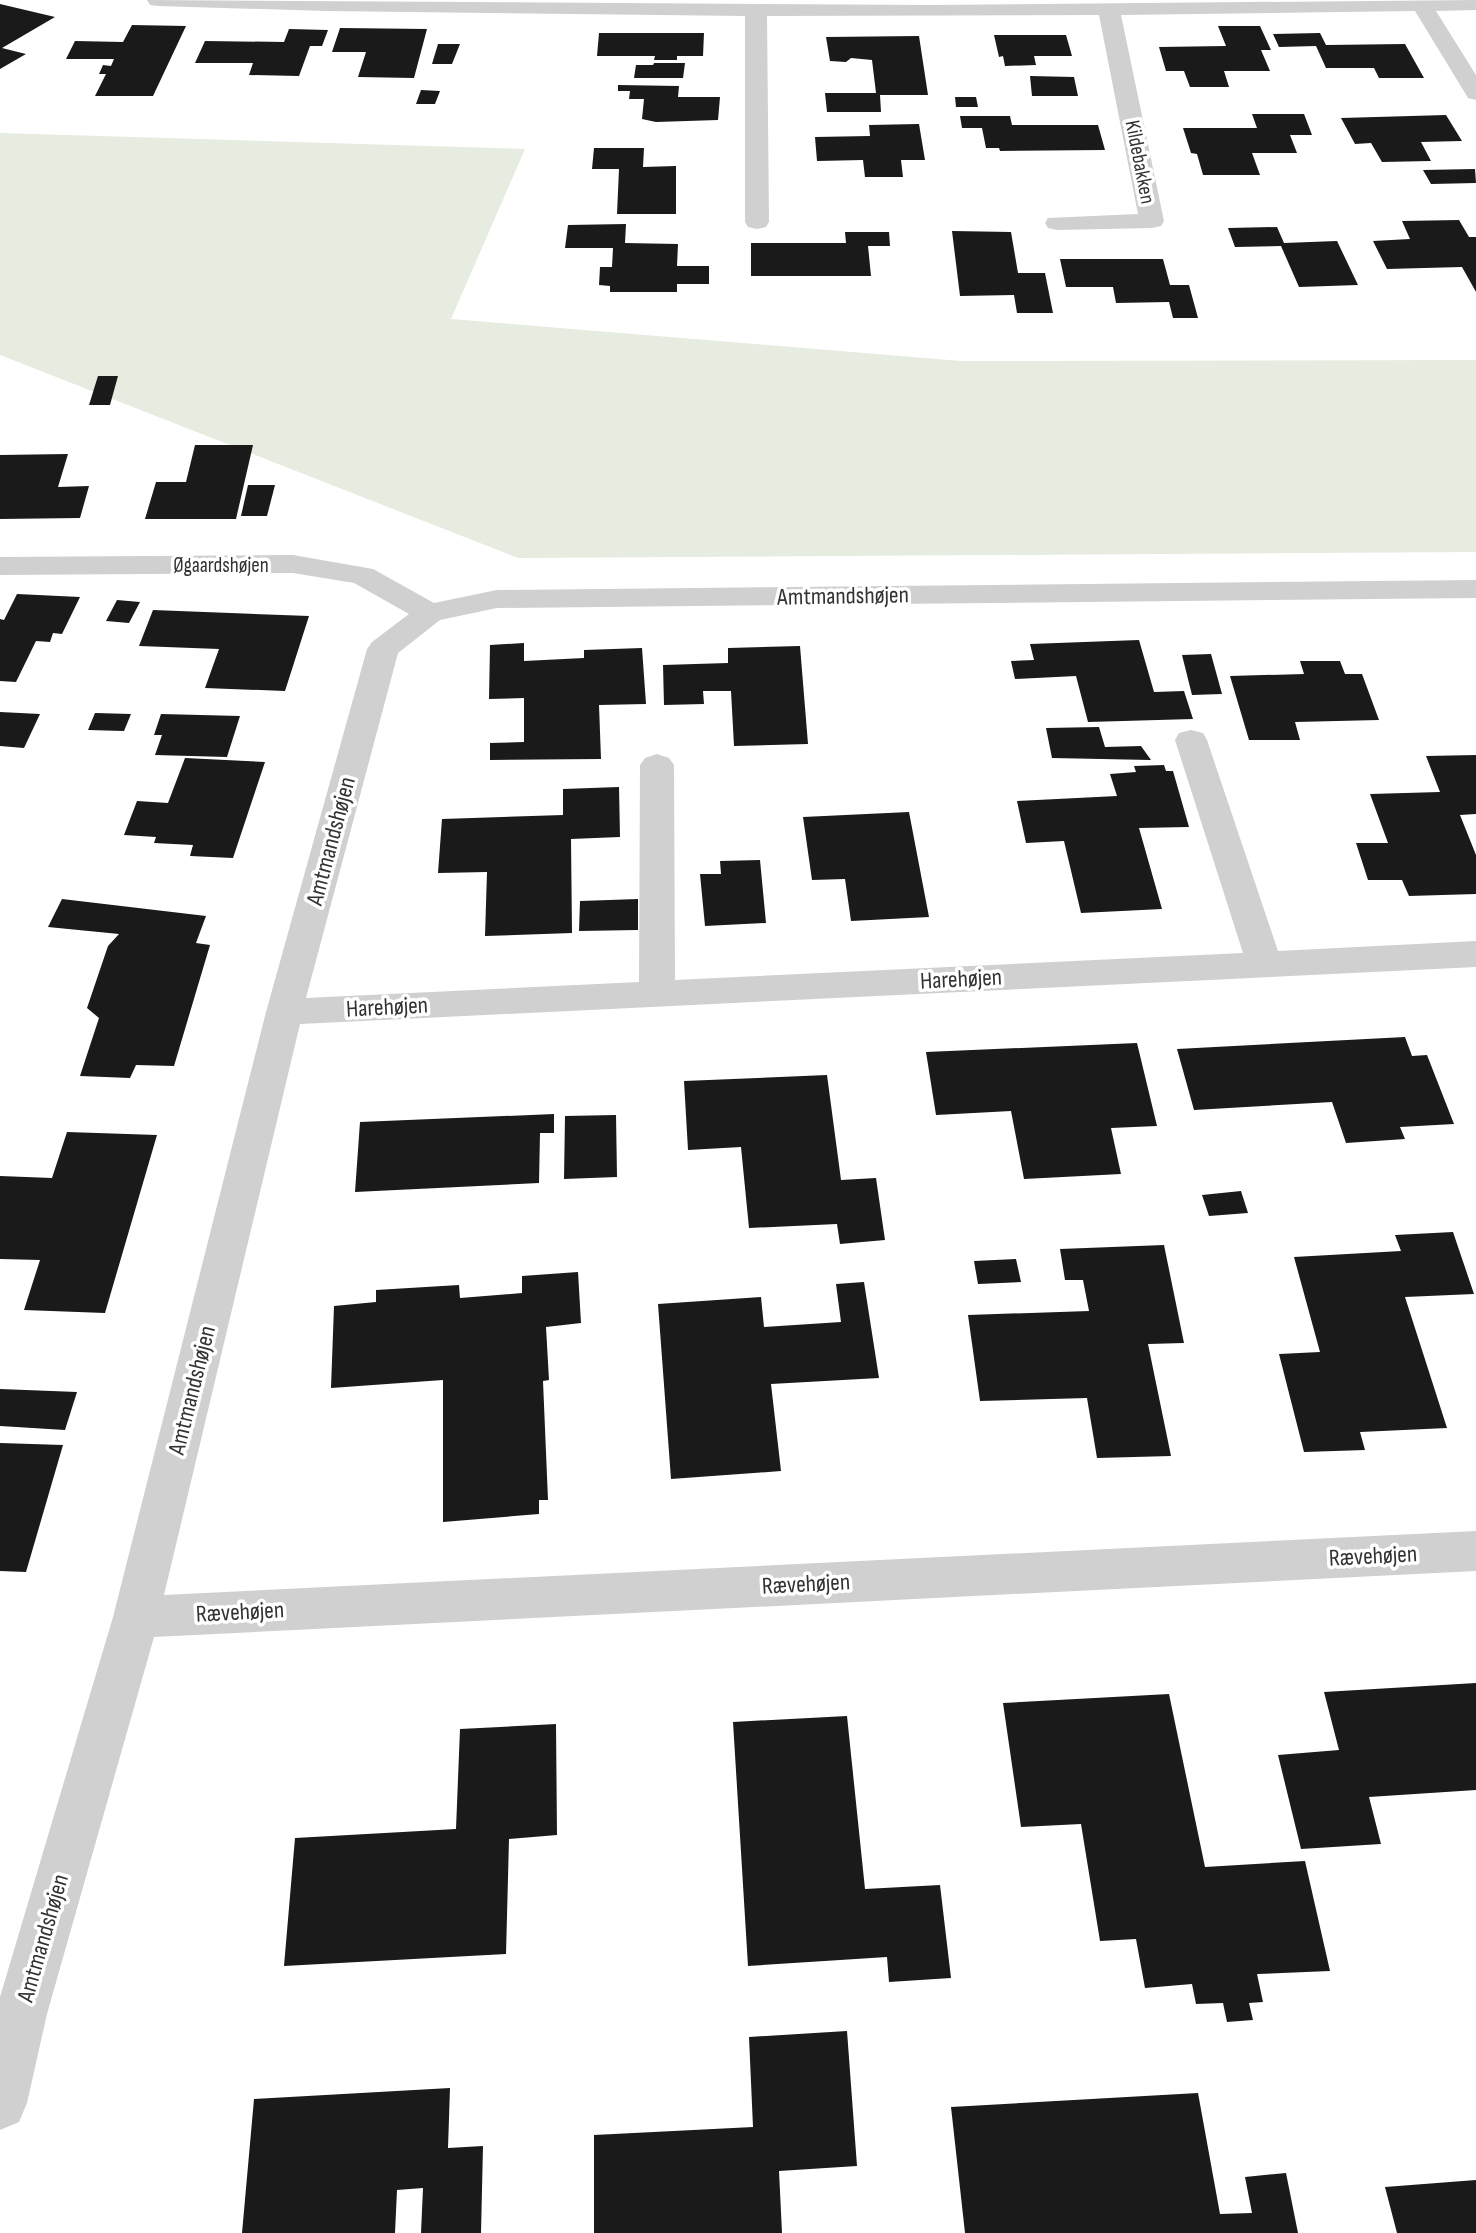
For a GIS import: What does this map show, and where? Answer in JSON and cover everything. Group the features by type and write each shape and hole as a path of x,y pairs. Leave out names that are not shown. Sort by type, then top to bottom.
{"street":[{"path":"158,0 756,9 930,5 1110,9 1470,3"},
{"path":"1422,5 1476,93"},
{"path":"756,9 757,222"},
{"name":"Kildebakken","path":"1057,223 1152,221 1110,9"},
{"name":"Øgaardshøjen","path":"0,566 293,564 362,575 430,613"},
{"name":"Amtmandshøjen","path":"0,2103 11,2013 136,1617 284,1012 383,649 430,613 497,599 1476,589"},
{"path":"1191,740 1265,965"},
{"path":"657,765 657,994"},
{"name":"Harehøjen","path":"284,1012 1476,954"},
{"name":"Rævehøjen","path":"136,1617 1476,1551"}],"shaded area":[{"path":"0,133 525,149 451,319 961,361 1476,360 1476,552 518,558 0,355"}],"building":[{"path":"0,4 55,17 2,48 26,54 0,69"},
{"path":"132,25 186,26 153,96 95,96 106,74 99,74 103,65 111,66 114,59 66,59 75,41 123,42"},
{"path":"1218,26 1260,26 1271,50 1261,50 1270,71 1224,71 1229,87 1190,87 1184,71 1166,71 1159,47 1226,46"},
{"path":"340,28 427,29 414,78 358,77 366,52 332,52"},
{"path":"289,29 328,30 322,46 310,46 299,76 249,75 253,63 195,63 205,41 284,42"},
{"path":"599,33 704,33 703,56 677,56 677,60 654,60 655,56 597,56"},
{"path":"1320,33 1326,45 1405,44 1424,78 1379,78 1374,68 1326,68 1316,46 1279,47 1273,34"},
{"path":"994,35 1066,35 1072,56 1034,56 1036,65 1005,66 1003,56 999,57"},
{"path":"919,36 928,95 880,95 881,112 827,112 825,93 876,93 872,60 851,58 846,62 830,61 826,37"},
{"path":"438,44 460,44 452,64 432,64"},
{"path":"685,63 683,78 634,78 636,65"},
{"path":"1030,76 1074,77 1078,96 1032,96"},
{"path":"618,85 679,86 678,97 720,97 718,120 656,122 642,119 644,99 629,99 630,91 618,91"},
{"path":"421,90 440,91 435,104 416,104"},
{"path":"955,97 976,97 978,107 956,107"},
{"path":"1252,114 1304,114 1312,135 1290,135 1297,153 1252,153 1260,175 1203,175 1197,154 1191,153 1183,128 1257,128"},
{"path":"1446,115 1462,141 1421,142 1431,161 1382,162 1371,143 1355,144 1341,118"},
{"path":"960,116 1010,116 1012,125 1098,125 1105,150 1000,151 999,148 986,148 982,128 962,128"},
{"path":"919,124 925,160 901,160 903,177 865,177 863,160 817,161 815,137 870,136 869,125"},
{"path":"594,148 644,148 643,167 676,166 676,214 617,214 619,169 592,169"},
{"path":"1475,169 1476,183 1431,184 1423,170"},
{"path":"1459,220 1469,237 1476,237 1476,292 1462,267 1387,269 1373,241 1410,239 1402,221"},
{"path":"626,224 625,243 678,244 677,266 709,266 709,284 677,284 677,292 610,292 610,286 599,285 600,267 612,267 613,248 565,248 568,225"},
{"path":"1277,227 1284,243 1337,241 1358,285 1299,287 1281,246 1235,247 1228,228"},
{"path":"952,231 1011,232 1018,273 1045,273 1053,313 1017,313 1014,295 960,296"},
{"path":"845,232 889,232 890,246 868,246 871,276 751,276 751,243 846,243"},
{"path":"1060,259 1163,259 1170,285 1189,285 1198,318 1173,318 1169,302 1116,303 1113,287 1066,287"},
{"path":"98,376 118,376 110,405 89,405"},
{"path":"195,445 253,445 236,519 145,519 156,482 186,482"},
{"path":"68,454 58,487 89,486 80,518 0,519 0,455"},
{"path":"248,485 275,485 267,516 241,516"},
{"path":"17,594 80,597 62,634 53,633 50,642 36,641 16,682 0,681 0,619 4,620"},
{"path":"117,600 140,602 129,623 106,621"},
{"path":"153,610 309,616 285,691 205,688 219,649 139,646"},
{"path":"1139,640 1154,692 1184,691 1193,719 1088,722 1076,676 1015,679 1011,661 1034,660 1030,644"},
{"path":"524,643 524,661 584,658 584,650 642,648 646,704 599,705 601,759 490,760 490,743 524,742 524,698 489,699 490,645"},
{"path":"800,646 808,744 734,746 731,691 703,691 704,704 664,705 663,665 728,663 728,648"},
{"path":"1211,654 1222,694 1192,695 1182,655"},
{"path":"1300,661 1340,661 1345,674 1362,674 1379,720 1295,722 1300,740 1249,740 1230,676 1304,674"},
{"path":"0,712 40,714 24,748 0,746"},
{"path":"95,713 131,714 124,731 88,730"},
{"path":"161,714 240,716 227,757 155,755 162,735 154,735"},
{"path":"1099,727 1105,747 1141,746 1151,760 1052,758 1046,728"},
{"path":"1476,755 1476,814 1460,815 1476,855 1476,894 1409,896 1402,880 1368,880 1356,843 1388,843 1370,794 1440,792 1426,756"},
{"path":"185,758 265,762 233,858 190,856 193,845 154,843 156,837 124,835 137,801 168,803"},
{"path":"1164,765 1166,771 1173,771 1189,827 1139,828 1162,909 1081,913 1064,841 1026,843 1017,801 1117,796 1110,774 1136,772 1134,766"},
{"path":"619,787 620,837 571,839 572,933 485,936 487,872 438,873 442,819 563,815 563,789"},
{"path":"909,812 929,917 851,921 845,879 812,880 803,817"},
{"path":"760,860 766,923 705,926 700,874 721,874 720,861"},
{"path":"62,899 206,916 196,943 210,945 174,1066 136,1065 130,1078 80,1076 99,1018 87,1008 108,946 119,934 48,927"},
{"path":"638,899 638,930 579,931 580,901"},
{"path":"1405,1037 1412,1056 1427,1055 1454,1124 1400,1127 1405,1139 1346,1143 1332,1102 1194,1110 1177,1049"},
{"path":"1137,1043 1157,1126 1111,1128 1121,1174 1024,1179 1011,1111 936,1115 926,1052"},
{"path":"827,1075 841,1180 876,1178 885,1240 840,1244 837,1224 749,1228 741,1147 688,1150 684,1081"},
{"path":"554,1114 554,1133 540,1133 539,1183 355,1192 360,1122"},
{"path":"616,1115 617,1177 564,1179 565,1116"},
{"path":"67,1132 157,1135 105,1313 24,1310 40,1260 0,1259 0,1176 52,1178"},
{"path":"1241,1191 1248,1213 1209,1216 1202,1195"},
{"path":"1453,1232 1474,1294 1405,1297 1447,1428 1360,1432 1365,1450 1304,1452 1279,1354 1320,1352 1294,1257 1401,1251 1395,1235"},
{"path":"1164,1245 1184,1343 1148,1344 1171,1456 1097,1458 1087,1398 980,1401 968,1315 1089,1311 1083,1280 1065,1280 1060,1249"},
{"path":"1016,1259 1021,1282 978,1284 974,1261"},
{"path":"578,1272 581,1323 546,1327 549,1380 543,1381 548,1500 539,1500 539,1514 443,1522 443,1380 331,1388 334,1306 376,1302 376,1290 459,1285 460,1298 522,1293 522,1276"},
{"path":"864,1282 879,1378 771,1384 781,1471 671,1479 658,1304 761,1297 764,1327 841,1322 836,1284"},
{"path":"0,1389 77,1392 65,1430 0,1426"},
{"path":"0,1443 63,1445 26,1572 0,1571"},
{"path":"1476,1683 1476,1790 1369,1797 1381,1844 1301,1849 1278,1755 1339,1750 1324,1692"},
{"path":"1169,1694 1205,1867 1305,1861 1330,1971 1257,1974 1263,2002 1249,2003 1253,2020 1227,2022 1223,2003 1196,2004 1192,1984 1145,1988 1136,1939 1100,1941 1081,1824 1021,1827 1003,1703"},
{"path":"847,1716 865,1889 940,1885 951,1978 889,1982 887,1957 748,1966 733,1722"},
{"path":"556,1724 557,1835 509,1839 506,1954 284,1966 295,1838 456,1829 460,1729"},
{"path":"847,2031 857,2166 779,2171 782,2233 594,2233 594,2135 753,2127 749,2037"},
{"path":"450,2088 448,2148 483,2146 481,2233 421,2233 423,2188 397,2190 395,2233 242,2233 254,2099"},
{"path":"1198,2093 1220,2214 1252,2213 1245,2177 1286,2173 1298,2233 965,2233 951,2107"},
{"path":"1476,2180 1476,2233 1397,2233 1385,2187"}]}
